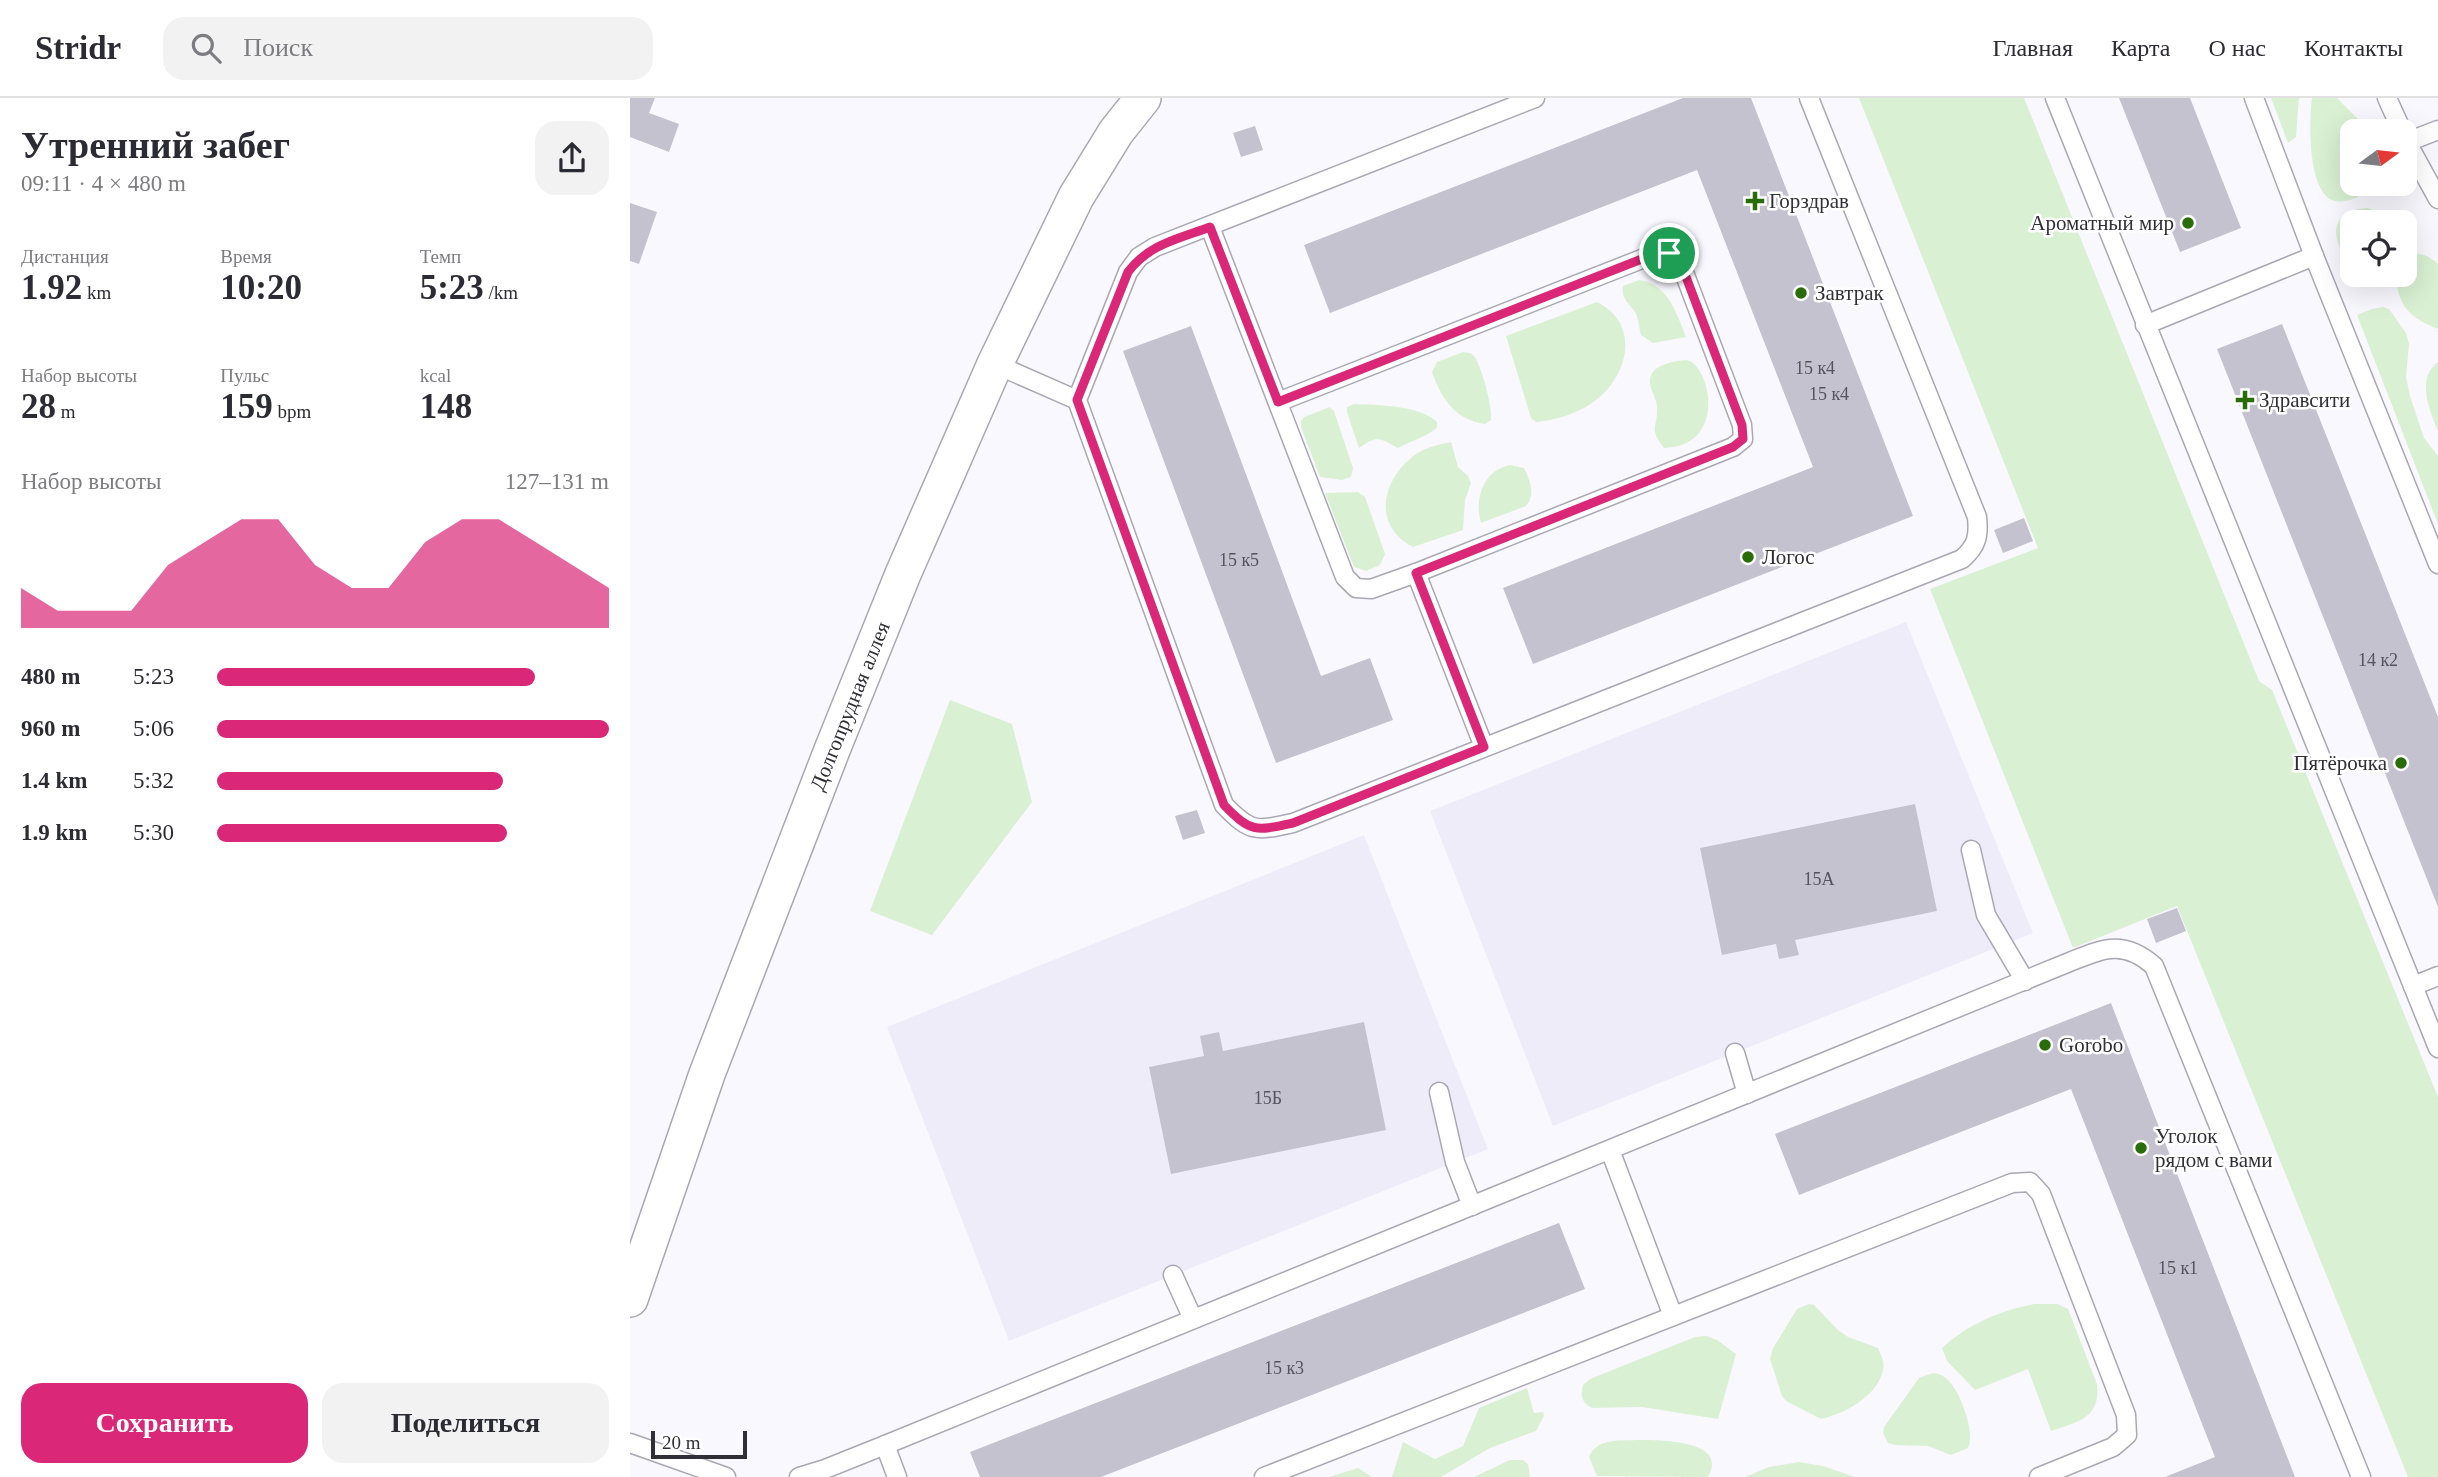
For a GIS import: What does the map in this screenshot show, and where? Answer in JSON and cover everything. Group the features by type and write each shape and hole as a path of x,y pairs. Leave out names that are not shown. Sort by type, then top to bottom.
{"street":[{"name":"Долгопрудная аллея","path":"630,1299 707,1074 903,574 995,365 1076,197 1116,132 1143,98"}],"lane":[{"path":"1535,98 1155,247 1139,257 1128,272 1077,400 1224,805 1242,824 1264,829 1293,823 1962,559 1973,549 1978,534 1976,517 1809,98"},
{"path":"2055,98 2438,1048"},
{"path":"2254,98 2314,256 2438,564"},
{"path":"2387,98 2396,119"},
{"path":"2417,134 2438,130"},
{"path":"2417,161 2438,199"},
{"path":"1210,227 1345,577 1356,588 1371,589 1416,573 1733,447 1743,439 1742,425 1680,261 1669,253 1657,253 1278,402"},
{"path":"2145,325 2314,256"},
{"path":"995,365 1077,400"},
{"path":"1416,573 1484,747"},
{"path":"1971,849 1986,915 2025,981"},
{"path":"799,1477 885,1445 2097,951 2119,948 2139,953 2154,966 2361,1477"},
{"path":"2413,986 2438,976"},
{"path":"1735,1053 1747,1094"},
{"path":"1439,1092 1455,1162 1472,1206"},
{"path":"1610,1150 1673,1316"},
{"path":"1264,1477 2012,1183 2030,1182 2041,1194 2126,1415 2127,1435 2113,1447 2039,1477"},
{"path":"1173,1275 1194,1319"},
{"path":"630,1443 726,1477"},
{"path":"885,1445 897,1477"}],"shaded area":[{"path":"1906,622 2033,933 1553,1126 1430,811"},
{"path":"1364,835 1488,1149 1009,1341 887,1027"}],"green space":[{"path":"1859,98 2024,98 2259,681 2272,690 2438,1097 2438,1477 2408,1477 2177,906 2073,948 1930,589 2038,548"},
{"path":"2271,98 2299,98 2296,137 2288,143"},
{"path":"2312,98 2337,98 2358,119 2340,119 2340,196 2360,196 2344,201 2332,200 2323,191 2316,178 2310,125"},
{"path":"2340,220 2340,249 2336,230"},
{"path":"2417,254 2438,264 2438,329 2412,315 2399,295 2397,287 2417,287"},
{"path":"1639,280 1664,293 1686,337 1653,343 1641,335 1636,315 1624,298 1623,290 1623,286"},
{"path":"1597,302 1611,312 1625,337 1625,352 1614,380 1604,393 1586,407 1566,416 1536,422 1531,418 1506,336"},
{"path":"2383,307 2389,309 2406,333 2409,344 2406,377 2410,396 2424,438 2438,456 2438,524 2357,315"},
{"path":"1463,352 1474,356 1483,377 1491,414 1491,420 1485,424 1474,422 1457,413 1440,391 1432,372 1437,362"},
{"path":"1686,360 1694,364 1702,374 1707,388 1706,420 1699,434 1685,444 1664,448 1655,431 1657,407 1651,387 1651,375 1659,367"},
{"path":"2438,362 2438,431 2428,404 2426,385 2431,369"},
{"path":"1354,404 1420,412 1437,422 1437,427 1425,436 1398,448 1378,439 1359,448 1347,412 1347,407"},
{"path":"1330,407 1334,411 1353,468 1351,477 1342,480 1320,477 1301,427 1304,417"},
{"path":"1451,442 1458,467 1471,483 1465,500 1463,530 1413,547 1392,528 1387,516 1388,492 1401,468 1415,455 1430,447"},
{"path":"1510,465 1524,468 1531,487 1529,502 1526,506 1481,523 1480,495 1487,479 1501,468"},
{"path":"1358,492 1365,497 1385,554 1380,565 1366,571 1354,567 1325,493"},
{"path":"950,700 1012,724 1032,802 932,935 870,911"},
{"path":"1809,1304 1814,1305 1848,1337 1878,1348 1883,1364 1880,1379 1867,1396 1840,1413 1821,1419 1786,1401 1770,1359 1773,1348 1797,1309"},
{"path":"2034,1304 2058,1304 2068,1309 2097,1384 2095,1404 2086,1417 2051,1431 2028,1369 1975,1390 1947,1361 1942,1348 1962,1332 1985,1320"},
{"path":"1706,1336 1717,1340 1736,1354 1718,1419 1642,1407 1592,1408 1584,1401 1583,1385 1590,1379 1695,1337"},
{"path":"1933,1373 1944,1377 1953,1386 1968,1423 1968,1448 1951,1455 1928,1446 1888,1443 1883,1433 1884,1427 1919,1378"},
{"path":"1527,1388 1534,1413 1543,1412 1544,1416 1536,1431 1490,1448 1441,1477 1392,1477 1403,1442 1435,1459 1463,1446 1479,1408"},
{"path":"1609,1442 1674,1442 1700,1449 1709,1455 1712,1464 1708,1477 1597,1476 1589,1457 1597,1446"},
{"path":"1510,1460 1523,1460 1528,1464 1530,1477 1474,1477"},
{"path":"1799,1462 1823,1466 1855,1477 1745,1477 1769,1467"},
{"path":"1358,1468 1372,1477 1329,1477"}],"building":[{"path":"630,98 655,98 649,113 679,124 669,152 630,137"},
{"path":"1683,98 1751,98 1913,516 1533,664 1503,588 1813,467 1697,170 1330,313 1304,245"},
{"path":"2119,98 2190,98 2241,228 2180,252"},
{"path":"1255,126 1263,150 1241,157 1233,133"},
{"path":"630,203 657,212 639,264 630,261"},
{"path":"2282,324 2438,717 2438,907 2217,349"},
{"path":"1191,326 1321,676 1370,658 1393,720 1276,763 1123,351"},
{"path":"2024,518 2033,541 2003,553 1994,530"},
{"path":"1915,804 1937,911 1795,940 1799,955 1779,959 1776,944 1722,955 1700,848"},
{"path":"1197,810 1205,833 1183,840 1175,816"},
{"path":"2177,908 2186,931 2156,943 2147,919"},
{"path":"2111,1003 2295,1477 2165,1477 2215,1457 2071,1089 1799,1195 1775,1134"},
{"path":"1364,1022 1386,1130 1171,1174 1149,1067 1204,1056 1200,1036 1219,1032 1223,1051"},
{"path":"1559,1223 1585,1289 1101,1477 980,1477 970,1452"}],"place":[{"name":"Горздрав","path":"1755,201"},
{"name":"Ароматный мир","path":"2188,223"},
{"name":"Завтрак","path":"1801,293"},
{"name":"Здравсити","path":"2245,400"},
{"name":"Логос","path":"1748,557"},
{"name":"Пятёрочка","path":"2401,763"},
{"name":"Gorobo","path":"2045,1045"},
{"name":"Уголок рядом с вами","path":"2141,1148"}],"route":[{"path":"1210,227 1278,402 1657,253 1669,253 1680,261 1742,425 1743,439 1733,447 1416,573 1484,747 1293,823 1264,829 1242,824 1224,805 1077,400 1128,272 1139,257 1155,247 1210,227"}]}
